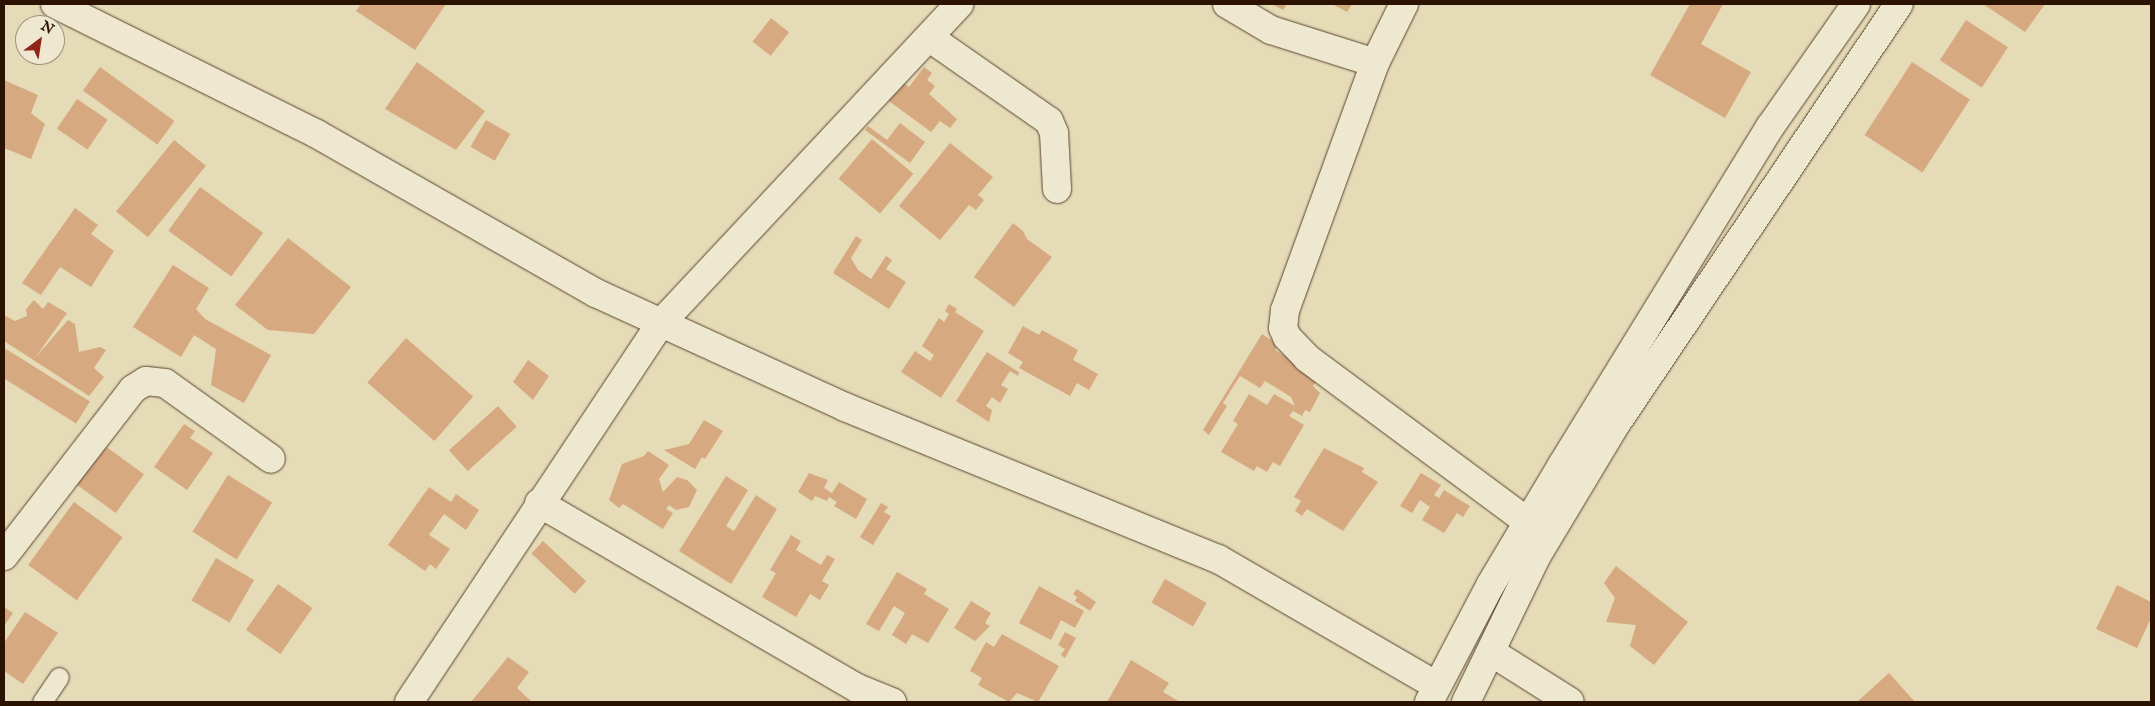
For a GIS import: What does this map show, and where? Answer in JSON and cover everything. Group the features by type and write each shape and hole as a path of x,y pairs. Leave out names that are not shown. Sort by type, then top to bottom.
{"street":[{"path":"55,4 317,134 596,293 660,324 846,408 1218,559 1433,694 1528,522 1770,126 1856,4"},
{"path":"409,702 539,503 660,324 870,97 930,38 960,4"},
{"path":"1227,4 1271,30 1375,63"},
{"path":"1404,4 1375,63 1285,310 1283,328 1287,337 1307,358 1528,522"},
{"path":"1466,702 1536,557 1616,424 1899,4"},
{"path":"930,38 1049,122 1054,132 1057,189"},
{"path":"4,556 133,389 146,381 165,383 271,459"},
{"path":"539,503 857,688 892,702"},
{"path":"1491,652 1570,702"}],"lane":[{"path":"42,702 59,677"}],"building":[{"path":"361,4 446,4 415,50 356,11"},
{"path":"1272,4 1287,4 1283,10"},
{"path":"1332,4 1352,4 1347,12"},
{"path":"1690,4 1723,4 1701,44 1751,72 1725,118 1650,75"},
{"path":"1983,4 2045,4 2025,32"},
{"path":"771,18 789,32 771,56 753,42"},
{"path":"1966,20 2008,47 1982,87 1940,60"},
{"path":"417,62 485,111 456,150 385,109"},
{"path":"1912,62 1970,100 1922,173 1865,135"},
{"path":"100,67 174,121 157,145 83,90"},
{"path":"924,67 932,73 927,80 935,86 929,94 957,119 950,128 940,121 931,132 882,96 897,77 909,87"},
{"path":"4,80 38,95 31,113 45,124 31,159 4,148"},
{"path":"77,99 108,120 88,150 57,129"},
{"path":"486,120 510,134 495,161 470,147"},
{"path":"900,123 925,142 910,163 865,130 868,126 887,140"},
{"path":"872,139 913,174 880,214 839,179"},
{"path":"174,140 206,166 148,237 116,211"},
{"path":"950,143 993,177 978,195 984,200 976,210 969,205 940,240 899,206"},
{"path":"200,187 263,233 231,277 168,231"},
{"path":"75,208 98,225 91,234 114,251 91,287 60,267 41,295 22,283"},
{"path":"1013,223 1023,231 1027,239 1052,257 1014,307 974,277"},
{"path":"856,236 862,240 851,258 858,270 871,279 886,256 892,260 886,269 906,282 889,309 833,273"},
{"path":"288,238 351,287 314,334 268,330 235,305"},
{"path":"173,265 209,288 196,309 205,319 271,355 244,403 211,385 216,349 194,335 181,357 133,327"},
{"path":"34,300 43,309 48,302 67,313 35,358 68,320 75,324 79,352 100,347 106,350 94,368 104,377 89,396 4,341 4,315 15,321 27,316 26,309"},
{"path":"949,304 957,309 955,312 984,331 941,398 901,372 915,351 930,361 934,355 922,346 939,318 944,322 949,314 945,311"},
{"path":"1023,326 1039,335 1042,330 1078,350 1073,360 1098,374 1089,390 1077,383 1070,396 1019,368 1023,362 1008,353"},
{"path":"1262,334 1279,345 1275,350 1300,365 1297,368 1313,377 1316,382 1313,386 1320,393 1310,412 1305,410 1302,416 1293,411 1289,416 1304,425 1280,466 1273,462 1267,472 1257,466 1254,471 1221,452 1238,424 1233,421 1249,394 1267,405 1274,394 1295,406 1291,397 1265,381 1260,388 1240,376 1223,403 1227,406 1209,435 1203,430"},
{"path":"406,338 473,396 434,441 367,383"},
{"path":"6,349 90,401 76,424 4,378 4,352"},
{"path":"987,352 1019,372 1018,376 1010,371 1001,385 1008,389 1000,403 992,397 986,406 992,410 989,422 956,401"},
{"path":"528,360 549,376 533,400 513,382"},
{"path":"498,406 517,427 468,471 449,450"},
{"path":"704,420 723,431 705,459 702,457 695,469 664,450 689,444"},
{"path":"184,424 195,431 190,438 213,453 187,490 154,467"},
{"path":"101,443 144,474 116,513 73,482"},
{"path":"1324,448 1364,468 1362,472 1378,482 1343,531 1307,509 1302,516 1295,511 1301,501 1294,497"},
{"path":"648,451 669,465 659,479 663,492 677,477 687,480 697,490 689,507 676,510 669,505 666,509 673,513 663,529 623,504 619,508 609,500 622,464 644,456"},
{"path":"809,473 828,480 824,488 832,493 839,482 867,499 856,519 834,506 837,502 829,497 827,501 815,496 812,501 798,492"},
{"path":"1421,473 1441,485 1434,495 1439,498 1444,490 1470,506 1463,517 1457,513 1444,533 1422,520 1430,507 1420,500 1412,513 1400,506"},
{"path":"228,475 272,503 237,559 192,532"},
{"path":"726,476 748,490 726,526 734,531 756,495 777,509 731,584 679,551"},
{"path":"429,487 451,502 456,494 479,510 466,530 444,514 429,535 450,549 436,569 430,564 425,571 388,545"},
{"path":"74,502 123,537 77,600 28,565"},
{"path":"881,503 888,507 884,512 891,516 873,545 860,537"},
{"path":"791,535 801,541 796,550 821,565 827,555 835,559 822,581 829,585 820,600 810,594 796,617 762,597 776,573 770,570"},
{"path":"543,541 586,581 575,594 531,553"},
{"path":"216,558 254,580 230,622 192,600"},
{"path":"1616,566 1688,622 1654,665 1630,646 1636,625 1606,622 1615,598 1604,583"},
{"path":"897,572 927,589 924,594 949,609 928,643 912,634 906,644 892,635 905,613 894,606 879,631 866,624"},
{"path":"1165,579 1207,603 1193,626 1152,602"},
{"path":"278,584 312,608 280,654 246,630"},
{"path":"2117,585 2151,602 2151,618 2137,648 2096,629"},
{"path":"1039,586 1084,611 1075,628 1061,620 1051,640 1019,623"},
{"path":"1077,589 1096,602 1090,611 1075,601 1077,597 1073,594"},
{"path":"971,601 991,613 985,623 990,626 975,641 954,628"},
{"path":"4,607 13,613 4,626"},
{"path":"25,612 58,633 23,684 4,671 4,643"},
{"path":"1065,632 1076,638 1065,658 1061,655 1065,649 1058,645"},
{"path":"1002,634 1059,666 1038,702 1017,693 1009,702 978,685 982,678 970,671 986,642 994,647"},
{"path":"508,657 529,672 517,688 532,702 471,702"},
{"path":"1131,660 1169,683 1163,692 1180,702 1107,702"},
{"path":"1889,673 1915,702 1857,702"}]}
